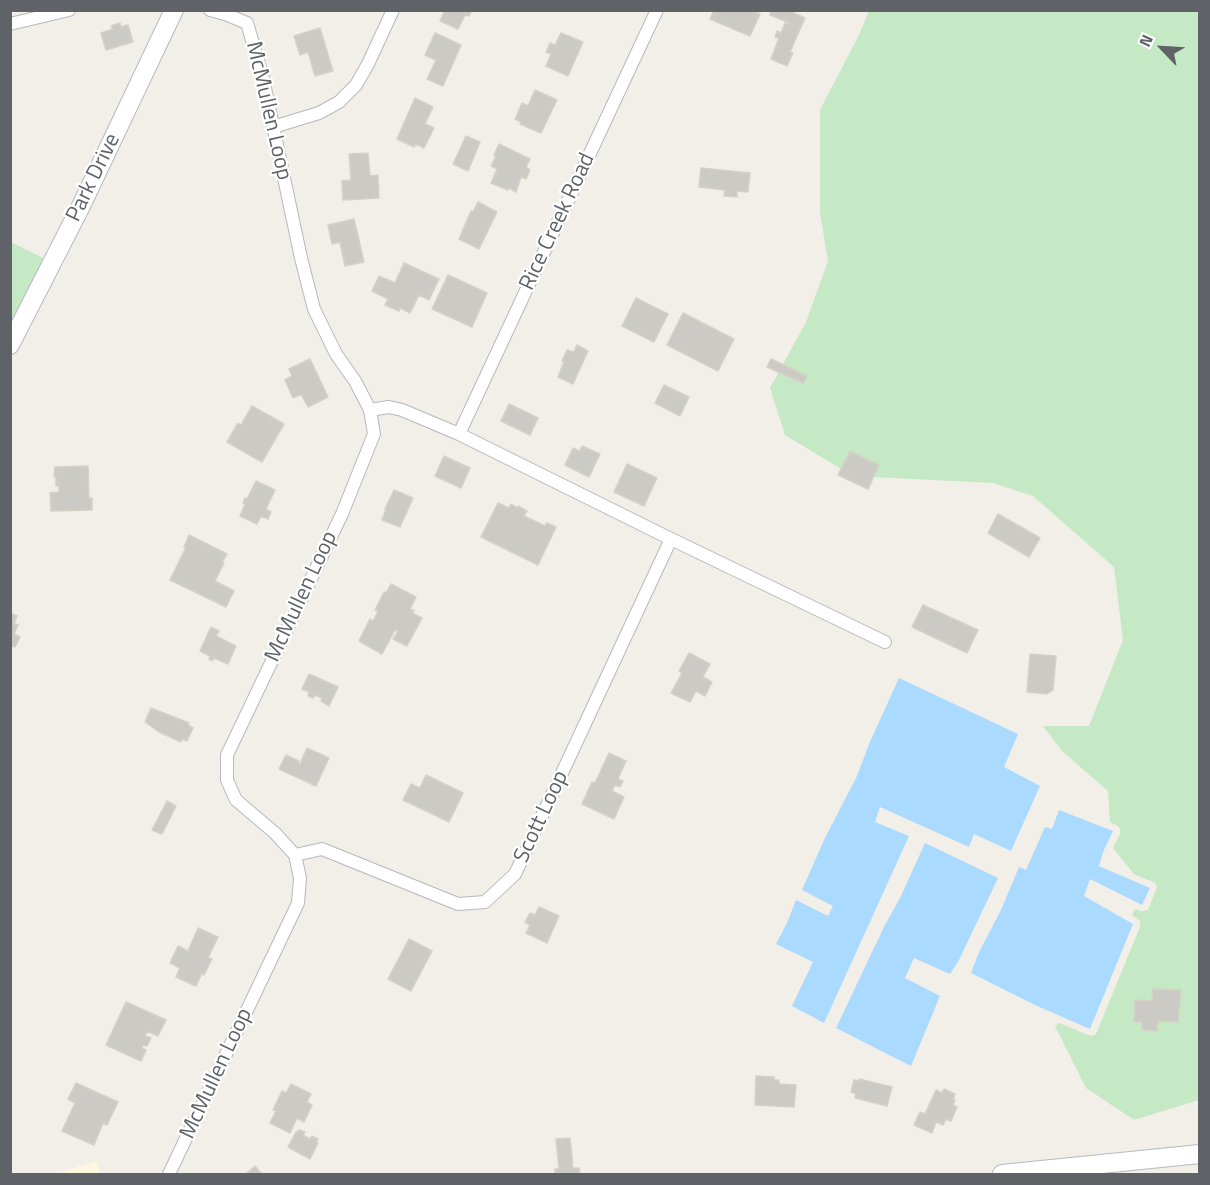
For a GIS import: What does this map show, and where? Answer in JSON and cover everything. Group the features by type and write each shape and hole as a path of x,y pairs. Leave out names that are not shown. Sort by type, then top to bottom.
{"street":[{"path":"10,24 69,10"},
{"name":"Park Drive","path":"10,345 81,206 174,10"},
{"name":"McMullen Loop","path":"169,1174 298,903 300,878 295,855 275,833 236,800 227,780 227,755 342,514 374,434 370,410 355,381 336,354 314,309 262,74 247,23 210,10"},
{"path":"273,127 319,113 339,102 356,85 393,10"},
{"name":"Rice Creek Road","path":"459,434 657,10"},
{"path":"370,410 389,407 402,410 459,434 885,642"},
{"name":"Scott Loop","path":"295,855 322,849 458,904 485,902 515,874 670,539"},
{"path":"1002,1174 1200,1154"}],"shaded area":[{"path":"96,1161 100,1174 55,1174"}],"green space":[{"path":"869,11 1199,11 1199,1100 1134,1120 1086,1088 1055,1026 1059,1023 1088,1035 1096,1034 1140,927 1140,921 1132,915 1135,909 1148,910 1157,887 1155,883 1134,874 1113,848 1120,829 1110,822 1108,791 1062,751 1043,726 1089,726 1123,640 1114,567 1033,496 993,483 853,476 785,435 770,388 806,322 828,261 820,212 820,110"},
{"path":"11,242 45,259 11,327"}],"water":[{"path":"899,678 1018,734 1004,767 1040,786 1011,851 974,834 969,847 880,807 875,822 909,836 824,1023 792,1006 813,962 776,944 796,900 828,916 833,906 802,890 824,840 857,776"},
{"path":"1059,810 1113,831 1099,866 1150,888 1142,905 1090,879 1084,896 1133,924 1090,1029 971,973 1019,867 1026,870 1045,827 1052,829"},
{"path":"925,843 998,878 950,974 914,958 905,978 940,996 911,1066 836,1028"}],"building":[{"path":"445,10 472,10 469,16 465,15 458,29 440,21"},
{"path":"714,10 753,10 760,14 750,36 710,19"},
{"path":"771,10 787,10 805,18 790,52 793,53 787,66 771,59 779,38 775,37 777,31 781,33 785,23 790,23 770,15"},
{"path":"120,23 121,27 128,25 133,42 106,50 101,33 113,29 111,26"},
{"path":"320,28 333,71 315,76 308,52 300,55 294,36"},
{"path":"435,33 461,45 443,86 427,79 436,60 425,55"},
{"path":"561,33 583,42 568,76 546,66 551,54 546,52 550,43 555,45"},
{"path":"535,90 557,100 541,133 520,124 521,122 515,119 522,103 528,106"},
{"path":"415,98 433,107 425,124 434,128 424,148 416,144 414,147 397,139"},
{"path":"466,136 480,142 468,171 453,164"},
{"path":"499,144 530,159 526,167 530,170 526,179 521,177 516,192 491,183 497,169 491,166"},
{"path":"368,153 370,176 378,175 379,198 343,200 342,181 351,180 349,154"},
{"path":"701,168 750,173 748,192 737,191 737,197 724,196 725,190 699,187"},
{"path":"478,202 497,212 479,249 459,239 471,211 473,212"},
{"path":"354,219 364,262 345,266 340,242 332,244 328,225"},
{"path":"404,263 439,279 429,300 419,295 410,313 385,305 388,299 372,291 379,276 395,283"},
{"path":"448,275 487,293 472,327 432,309"},
{"path":"636,298 668,314 654,342 622,326"},
{"path":"683,313 734,339 718,371 667,345"},
{"path":"577,345 588,351 573,384 558,377 567,350 574,352"},
{"path":"310,359 328,397 308,407 301,394 293,398 285,380 292,376 289,369"},
{"path":"771,359 807,376 803,383 767,367"},
{"path":"664,385 689,397 680,416 655,403"},
{"path":"509,404 538,418 530,435 501,421"},
{"path":"252,406 284,424 262,462 227,442 238,423 241,425"},
{"path":"582,446 600,454 589,477 565,465 573,448 580,451"},
{"path":"850,451 879,465 868,489 838,475"},
{"path":"444,456 470,468 461,488 435,476"},
{"path":"627,464 657,478 644,506 614,492"},
{"path":"88,466 89,498 92,498 92,510 51,511 50,493 59,492 56,477 54,477 55,467"},
{"path":"256,481 275,490 266,509 271,512 268,519 261,516 257,524 240,516 245,498 247,499"},
{"path":"394,490 413,498 400,527 382,520"},
{"path":"498,503 509,508 511,504 517,508 518,506 527,511 524,516 545,526 547,523 556,527 538,565 481,537"},
{"path":"998,514 1040,538 1029,557 988,533"},
{"path":"189,535 227,554 215,581 234,591 226,607 170,580 186,547 184,547"},
{"path":"391,584 416,597 410,609 414,611 412,613 422,618 407,646 393,639 398,631 395,630 382,654 359,641 370,619 373,621 378,612 375,610"},
{"path":"923,605 978,630 967,653 912,627"},
{"path":"10,613 17,616 14,624 18,625 14,634 20,637 15,647 10,645"},
{"path":"211,627 219,631 216,636 236,646 228,664 214,658 212,661 209,659 210,656 200,651"},
{"path":"689,653 710,664 703,677 712,682 705,696 696,691 690,702 671,693 682,673 679,671"},
{"path":"1030,654 1056,656 1053,690 1047,694 1027,692"},
{"path":"309,674 338,687 329,706 321,701 322,698 315,695 313,698 308,696 309,692 302,689"},
{"path":"151,708 189,723 188,725 193,728 187,741 182,739 181,742 159,732 145,722"},
{"path":"307,748 329,758 316,786 279,769 286,755 299,761 300,764"},
{"path":"609,753 626,761 618,779 623,781 620,787 615,785 612,791 624,797 614,819 582,804"},
{"path":"426,775 463,793 449,822 403,800 411,784 420,788"},
{"path":"167,801 176,806 162,834 152,830"},
{"path":"539,907 559,916 547,943 526,933 530,925 525,922 530,913 535,915"},
{"path":"198,928 218,937 208,958 212,959 196,986 176,977 180,968 170,963 178,946 188,951"},
{"path":"409,939 432,951 411,991 388,979"},
{"path":"1153,989 1181,990 1178,1022 1158,1021 1157,1031 1142,1030 1142,1022 1134,1022 1135,1000 1152,1001"},
{"path":"126,1002 166,1020 158,1036 147,1031 145,1036 151,1038 147,1046 143,1045 142,1048 146,1050 141,1061 106,1045"},
{"path":"756,1076 774,1077 774,1080 779,1080 779,1084 796,1085 794,1107 755,1105"},
{"path":"859,1079 892,1087 887,1106 855,1098 856,1094 851,1092 854,1080 859,1081"},
{"path":"76,1083 118,1102 107,1125 103,1123 94,1145 62,1131 75,1103 68,1099"},
{"path":"291,1084 311,1094 307,1102 312,1105 304,1122 297,1118 290,1133 270,1123 282,1091 286,1093"},
{"path":"944,1089 955,1094 953,1105 957,1107 951,1121 946,1119 943,1125 936,1122 932,1133 914,1125 920,1112 925,1114 936,1090 942,1093"},
{"path":"299,1130 305,1132 303,1135 310,1139 312,1136 318,1139 310,1159 288,1147"},
{"path":"570,1138 573,1168 579,1168 580,1174 555,1174 555,1169 559,1169 556,1139"},
{"path":"255,1166 262,1174 245,1174 248,1172"}]}
